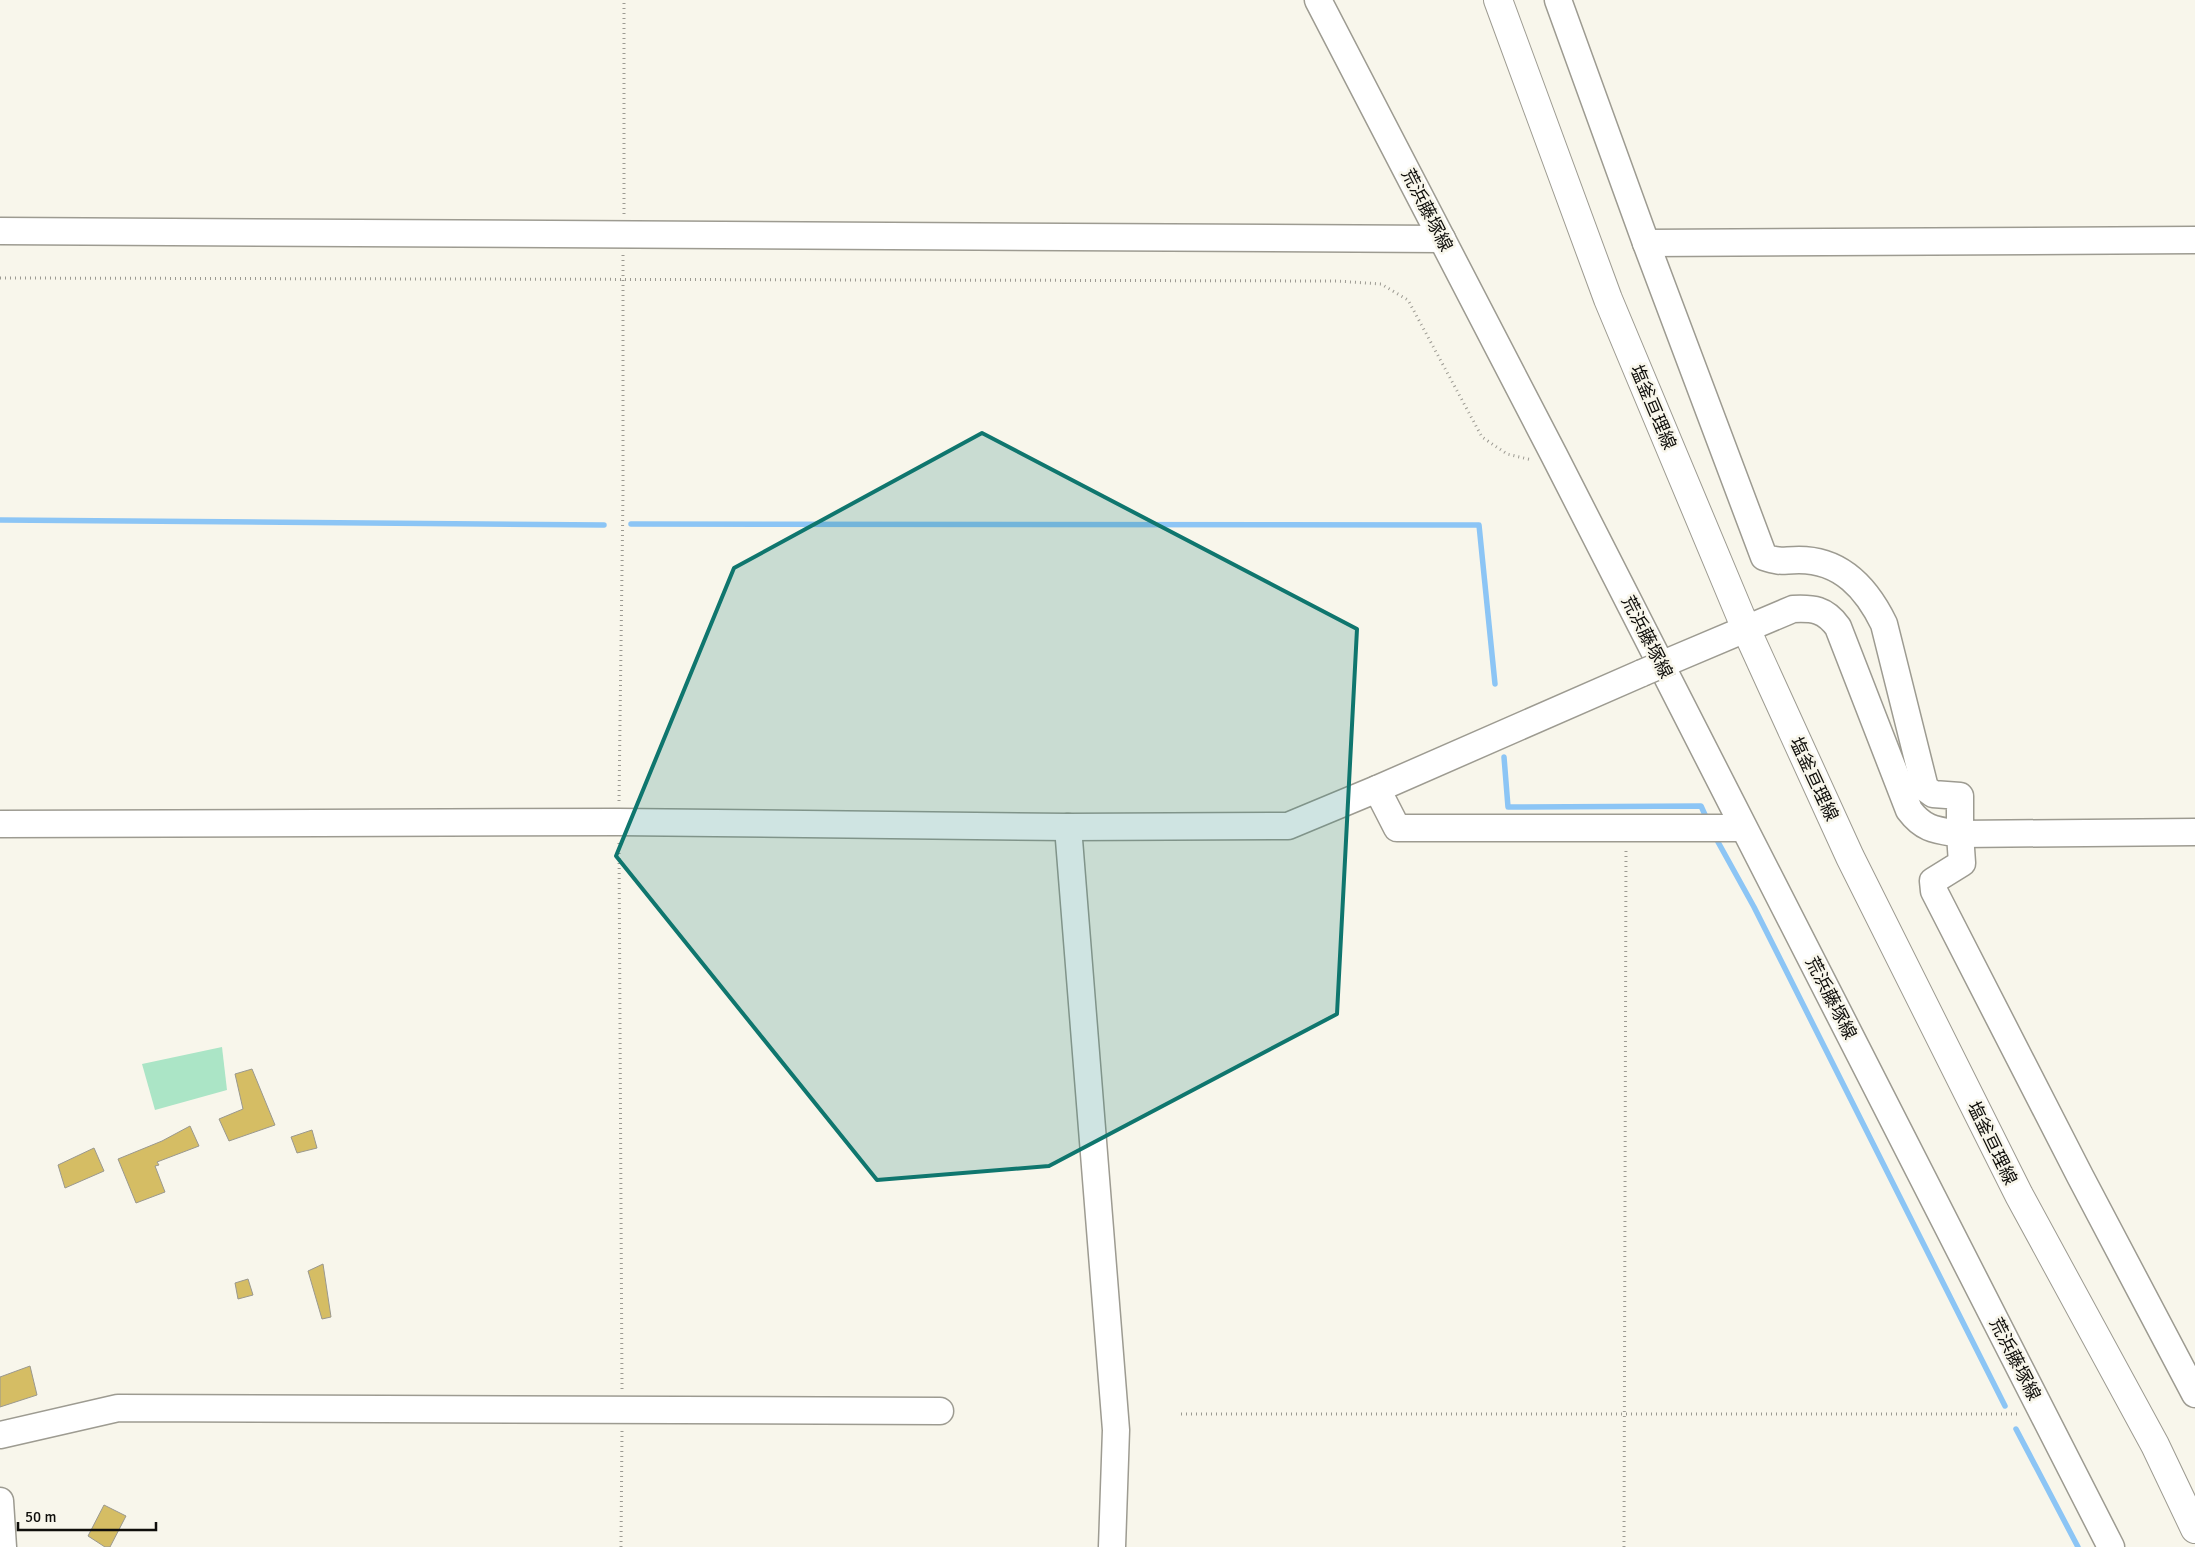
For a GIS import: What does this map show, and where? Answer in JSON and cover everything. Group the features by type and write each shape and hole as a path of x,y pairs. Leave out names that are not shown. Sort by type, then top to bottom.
{"main road":[{"name":"塩釜亘理線","path":"1498,0 1608,299 1746,629 1850,857 2001,1160 2155,1445 2195,1528"}],"street":[{"name":"荒浜藤塚線","path":"1318,0 1553,452 2111,1547"},
{"path":"1558,0 1646,243 1764,557 1779,562 1799,560 1828,566 1842,572 1860,586 1873,602 1884,624 1925,788 1933,794 1960,796 1962,863 1933,881 1934,891 2080,1176 2195,1394"},
{"path":"0,231 1442,239"},
{"path":"1646,243 2195,240"},
{"path":"0,824 618,822 1068,827 1288,826 1378,790 1642,673 1793,609 1811,608 1830,616 1838,626 1909,810 1918,822 1931,829 1960,834 2195,832"},
{"path":"1378,790 1397,828 1743,828"},
{"path":"1068,827 1116,1430 1112,1547"},
{"path":"0,1435 118,1408 940,1412"},
{"path":"0,1501 3,1547"}],"path":[{"path":"624,0 624,233"},
{"path":"621,1547 622,1411 618,822 624,274"},
{"path":"0,278 1337,281 1381,284 1408,300 1482,437 1507,454 1531,460 1553,452"},
{"path":"1624,1547 1627,829"},
{"path":"1182,1414 2043,1414"}],"highlighted area":[{"path":"982,433 1357,629 1337,1014 1049,1166 877,1180 616,856 734,568"}],"green space":[{"path":"222,1047 227,1090 155,1110 142,1064"}],"building":[{"path":"252,1069 275,1125 229,1141 219,1119 243,1109 235,1074"},
{"path":"190,1126 199,1146 157,1162 159,1165 155,1166 165,1192 136,1203 118,1159 162,1141"},
{"path":"312,1130 317,1148 297,1153 291,1137"},
{"path":"94,1148 104,1171 65,1188 58,1165"},
{"path":"323,1264 331,1317 322,1319 308,1271"},
{"path":"248,1279 253,1295 238,1299 235,1283"},
{"path":"30,1366 37,1395 0,1407 0,1377"},
{"path":"104,1505 126,1516 110,1547 105,1547 88,1536"}],"waterway":[{"path":"0,520 604,525"},
{"path":"631,524 1479,525 1495,684"},
{"path":"1504,757 1508,807 1701,806 1706,817"},
{"path":"1718,842 1754,907 2005,1406"},
{"path":"2016,1429 2078,1547"}]}
